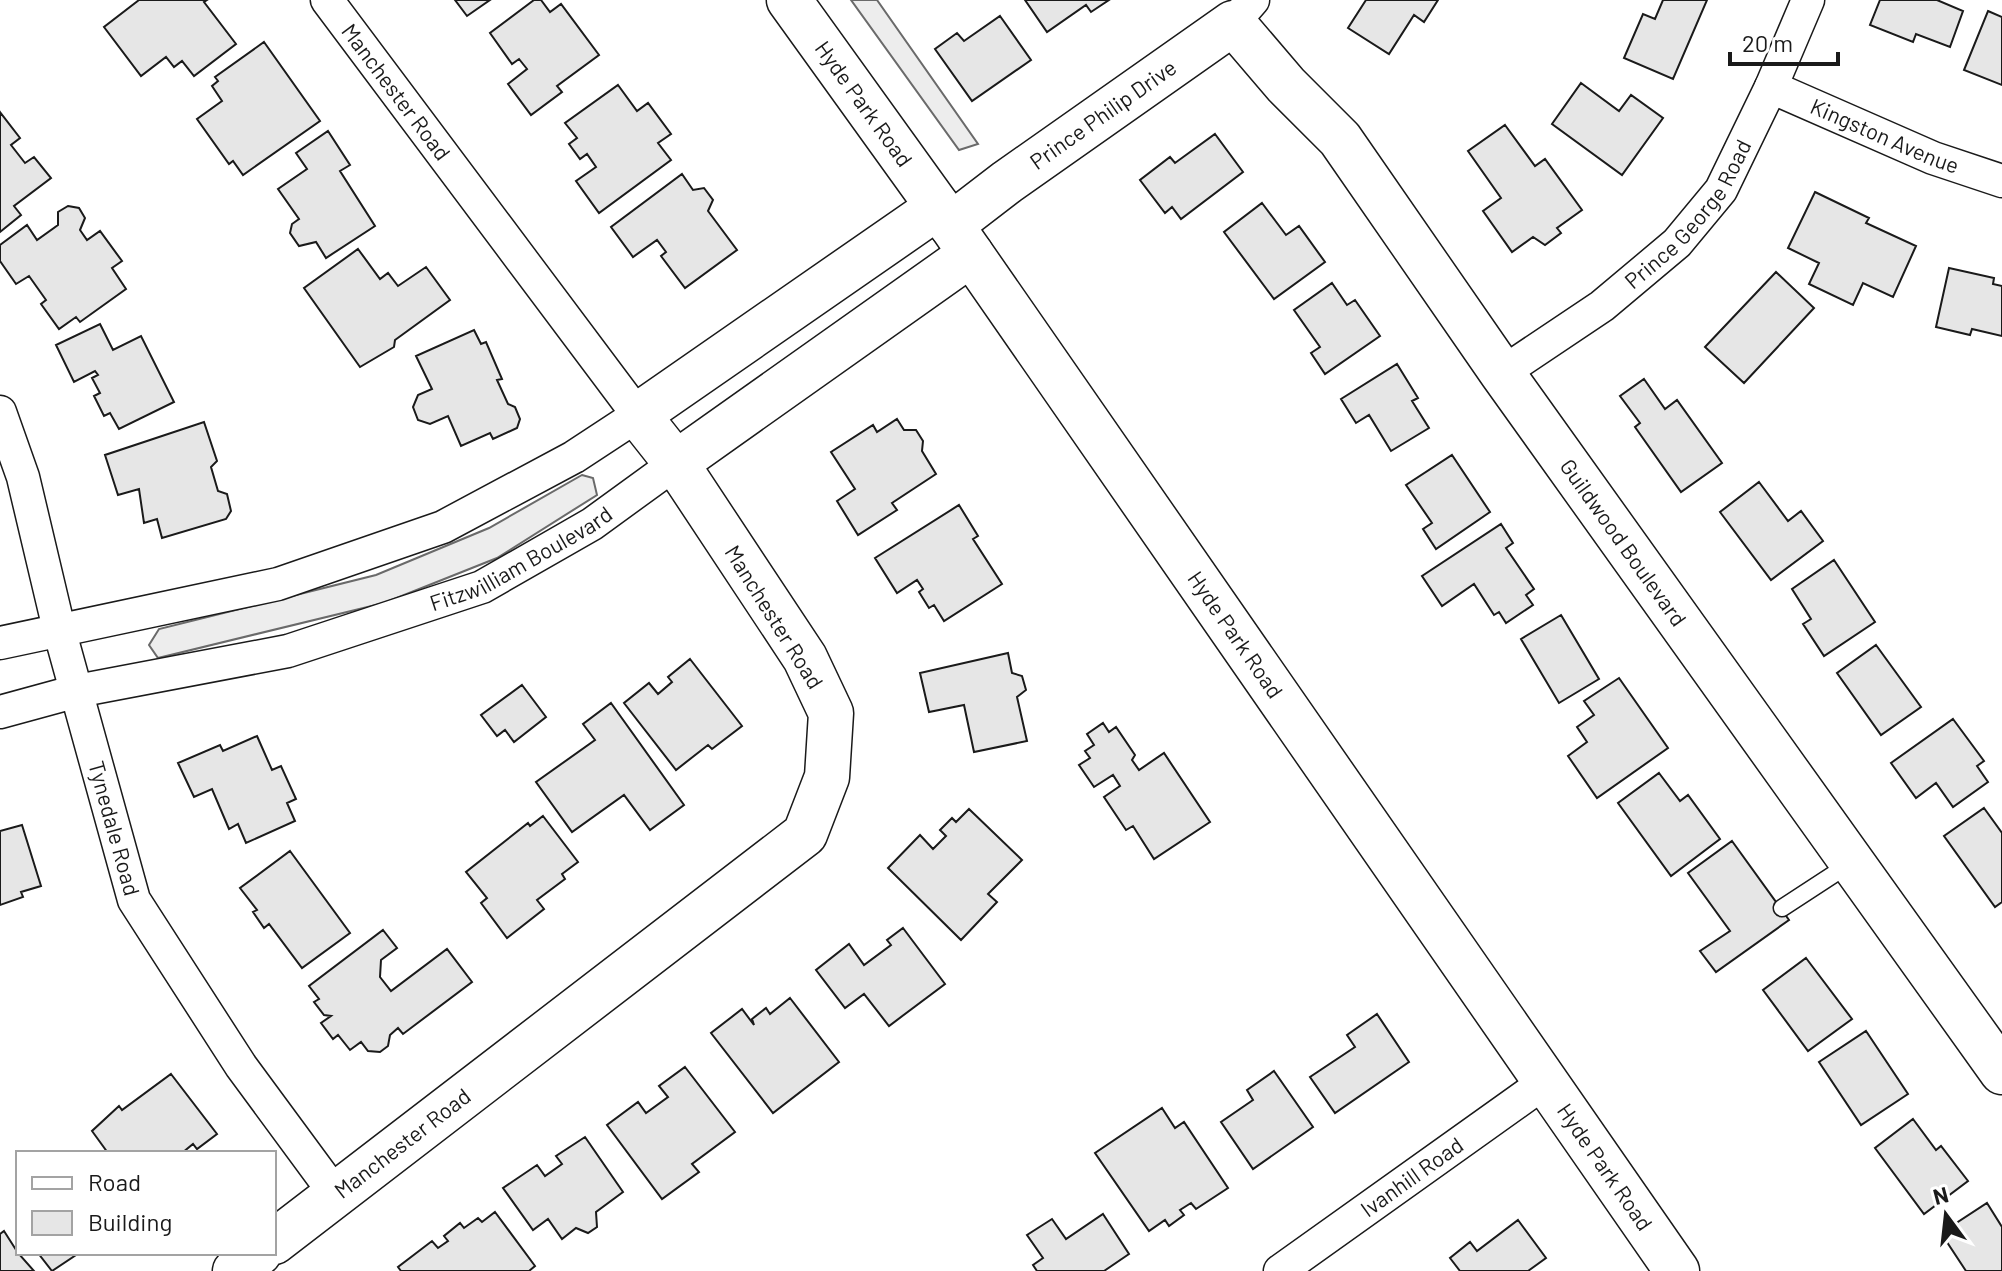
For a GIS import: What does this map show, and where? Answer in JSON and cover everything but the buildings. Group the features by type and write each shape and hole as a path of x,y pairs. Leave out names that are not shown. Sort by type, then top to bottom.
{"street":[{"name":"Manchester Road","path":"276,1240 805,834 827,777 831,713 805,658 676,463 327,0"},
{"name":"Hyde Park Road","path":"789,0 953,228 1677,1271"},
{"name":"Prince George Road","path":"1502,373 1602,306 1677,243 1721,190 1771,87 1808,0"},
{"name":"Prince Philip Drive","path":"953,228 1007,182 1243,11"},
{"name":"Guildwood Boulevard","path":"1243,11 1286,85 1340,139 1502,373 2002,1072"},
{"name":"Kingston Avenue","path":"1771,87 1933,158 2002,181"},
{"path":"0,643 278,584 443,527 574,457 638,415 953,228"},
{"name":"Fitzwilliam Boulevard","path":"0,712 77,691 288,651 482,587 592,524 676,463 953,228"},
{"name":"Tynedale Road","path":"0,412 23,477 59,629 134,900 241,1066 336,1195"},
{"name":"Ivanhill Road","path":"1280,1271 1545,1082"},
{"path":"235,1271 256,1255"}],"lane":[{"path":"1782,908 1852,862"}],"shaded area":[{"path":"851,0 877,0 978,144 959,150"},
{"path":"582,475 593,478 597,495 497,558 384,603 158,658 149,645 159,629 376,575 489,528"}]}
